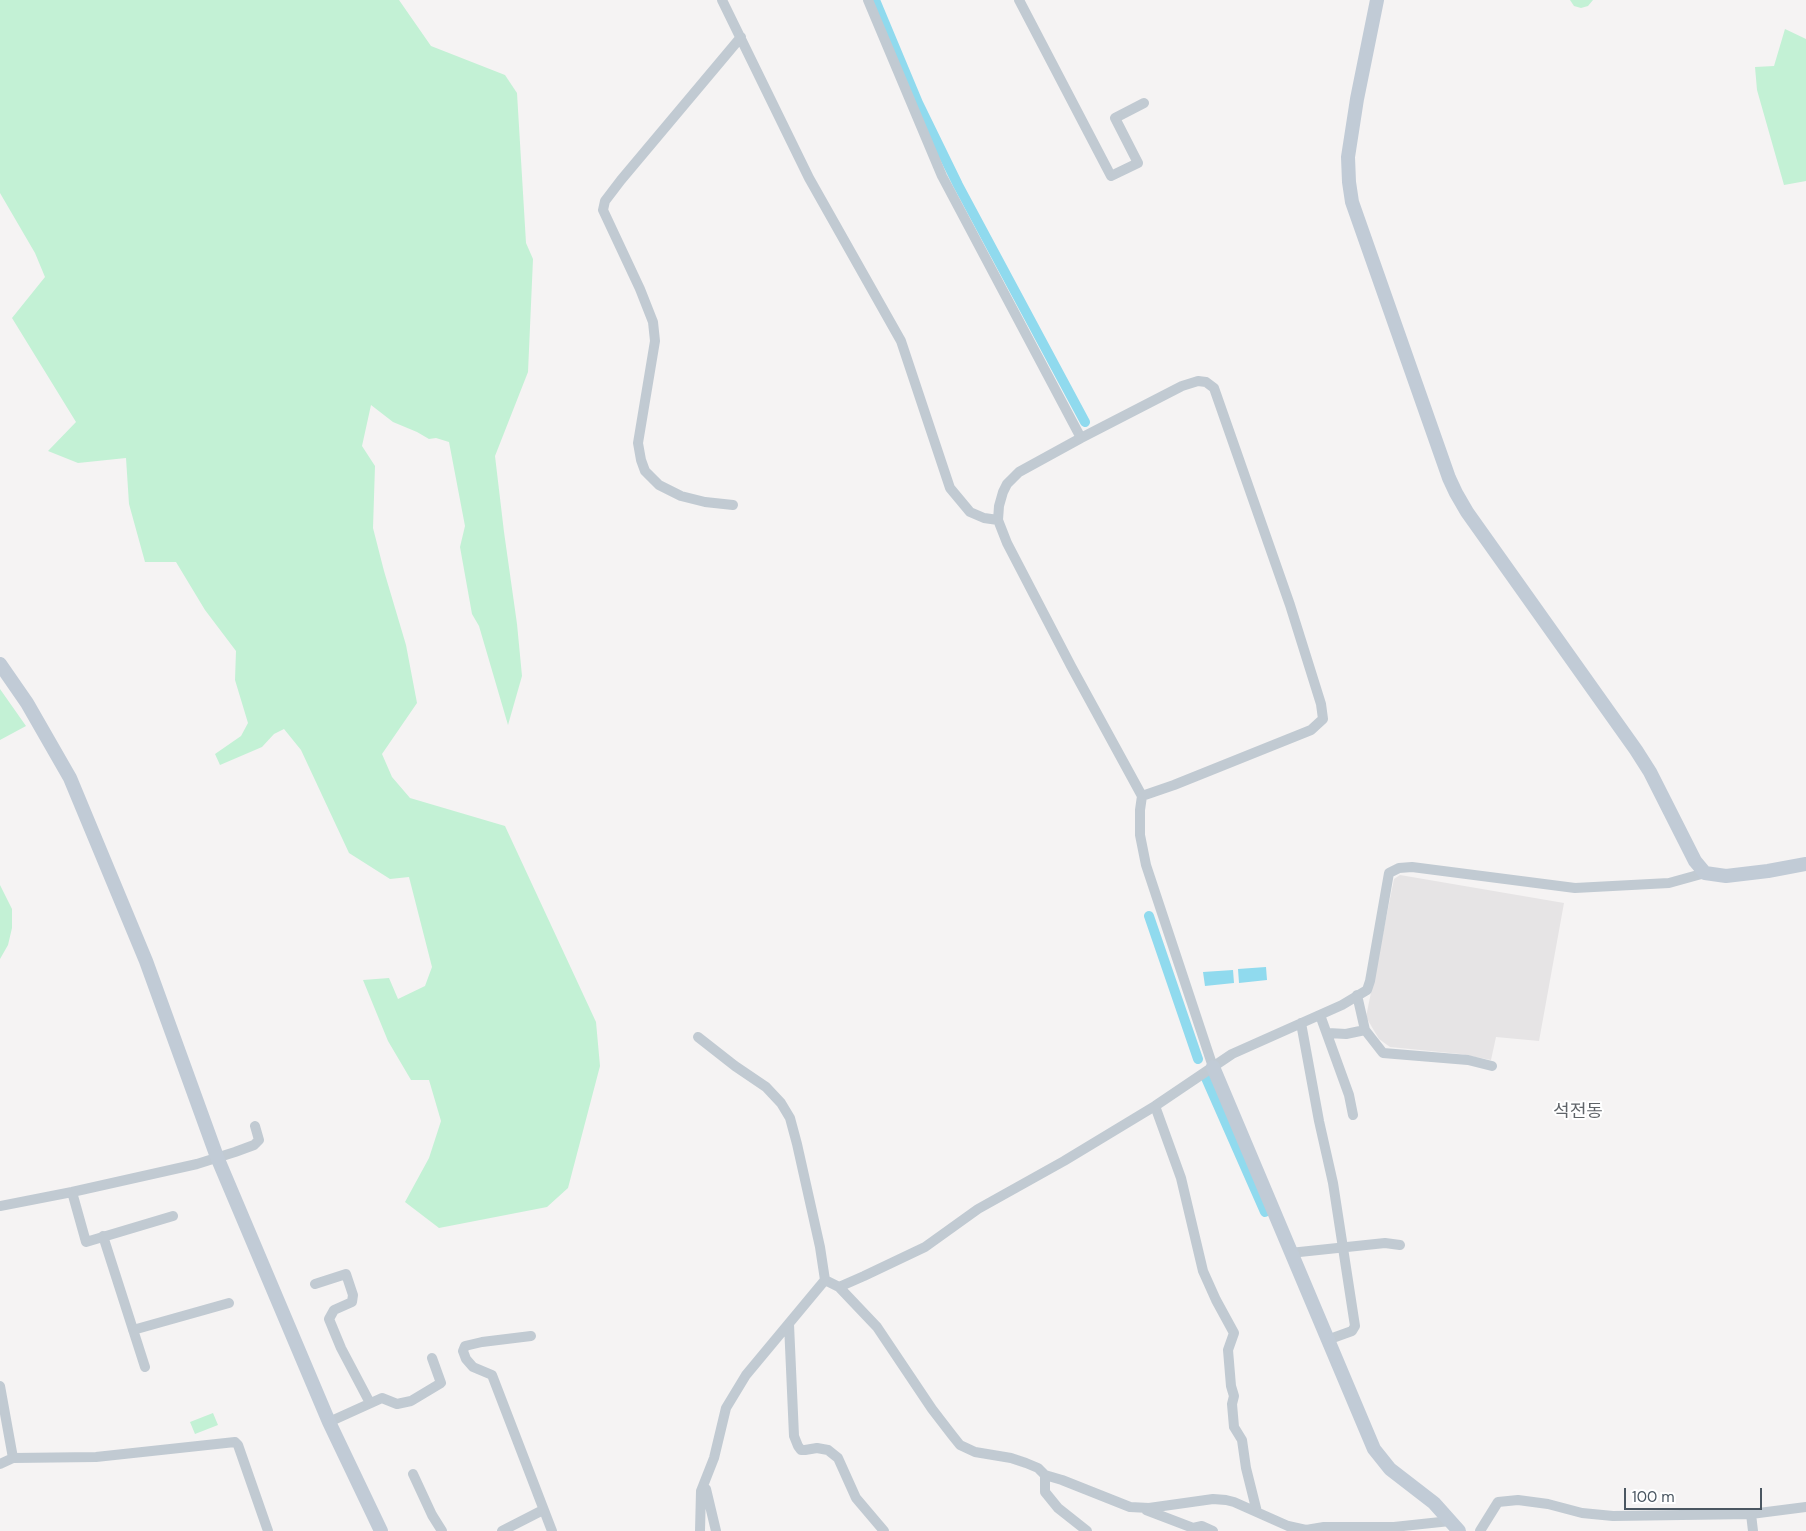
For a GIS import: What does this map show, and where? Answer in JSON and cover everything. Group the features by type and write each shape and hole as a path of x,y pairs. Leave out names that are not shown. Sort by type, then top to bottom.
{"street":[{"path":"722,0 809,178 901,341 950,488 970,512 984,518 998,520"},
{"path":"868,0 942,176 1081,438"},
{"path":"1019,0 1111,176 1138,163 1115,118 1144,103"},
{"path":"1378,0 1357,99 1348,157 1349,182 1352,202 1449,478 1467,512 1636,750 1650,772 1696,861 1705,873"},
{"path":"733,505 705,502 681,496 658,485 645,471 638,444 654,347 652,322 640,289 603,210 605,201 621,180 741,38"},
{"path":"1142,796 1311,730 1323,719 1321,704 1290,605 1214,388 1206,382 1198,381 1182,386 1019,472 1007,484 1003,492 998,520 1007,543 1142,796 1140,835 1146,866 1213,1067 1374,1450 1390,1469 1434,1503 1455,1526"},
{"path":"0,664 27,703 70,778 146,961 217,1158 329,1422 381,1531"},
{"path":"839,1287 925,1247 978,1209 1155,1106 1232,1054 1342,1005 1367,990 1389,873 1399,868 1412,867 1575,888 1669,883 1705,873 1726,876 1806,864"},
{"path":"1358,996 1365,1030 1383,1052 1468,1060 1492,1066"},
{"path":"1320,1015 1349,1095 1353,1115"},
{"path":"1301,1023 1319,1121 1333,1183 1355,1326 1352,1331 1327,1340"},
{"path":"1328,1034 1346,1034 1365,1030"},
{"path":"698,1037 775,1094 790,1118 816,1228 825,1280 746,1375 726,1408 714,1458 702,1491 700,1531"},
{"path":"1155,1106 1181,1178 1203,1271 1234,1334 1228,1350 1231,1386 1234,1396 1232,1404 1234,1426 1242,1440 1246,1468 1257,1512"},
{"path":"0,1206 72,1192 217,1158 254,1145 259,1140 255,1126"},
{"path":"72,1192 86,1242 173,1216"},
{"path":"103,1236 145,1367"},
{"path":"1290,1253 1384,1243 1400,1245"},
{"path":"315,1284 346,1274 353,1295 352,1302 334,1310 330,1319 341,1348 370,1403"},
{"path":"825,1280 839,1287 877,1327 932,1409 960,1445 975,1452 1011,1458 1026,1463 1038,1468 1045,1475 1130,1507 1149,1508 1213,1499 1234,1502 1288,1526 1306,1530 1324,1527 1394,1528 1455,1526"},
{"path":"133,1330 230,1303"},
{"path":"789,1324 794,1436 798,1446 801,1450 817,1448 828,1450 838,1458 856,1498 884,1531"},
{"path":"531,1336 482,1342 465,1346 463,1350 466,1359 473,1367 492,1375 552,1531"},
{"path":"329,1422 382,1398 397,1404 411,1401 441,1383 432,1358"},
{"path":"0,1386 13,1458"},
{"path":"0,1464 13,1458 96,1457 235,1442 238,1445 268,1531"},
{"path":"413,1474 432,1515 442,1531"},
{"path":"1045,1475 1045,1492 1058,1508 1087,1531"},
{"path":"705,1483 716,1531"},
{"path":"1480,1531 1498,1502 1518,1500 1548,1504 1582,1513 1613,1516 1751,1514 1806,1507"},
{"path":"1140,1508 1192,1528 1202,1526 1214,1531"},
{"path":"502,1531 544,1510"},
{"path":"1751,1514 1753,1531"}],"shaded area":[{"path":"1400,875 1564,903 1539,1041 1496,1037 1491,1060 1460,1054 1390,1047 1379,1039 1366,1017 1394,879"}],"green space":[{"path":"0,0 399,0 431,46 505,75 517,93 526,243 533,259 528,372 495,456 522,676 508,725 479,626 472,614 460,547 465,526 449,442 436,438 429,439 393,422 371,405 362,446 375,466 373,528 406,645 417,703 382,754 392,777 410,798 505,826 596,1022 600,1066 568,1188 547,1207 439,1228 405,1202 429,1158 441,1121 429,1080 411,1080 388,1041 363,980 389,978 398,999 425,986 432,967 409,877 390,879 349,853 301,750 284,729 274,734 262,747 220,765 215,754 241,736 248,723 235,680 236,651 205,610 176,562 145,562 129,504 126,458 78,463 48,451 76,422 12,318 45,277 35,253 0,193"},
{"path":"1570,0 1593,0 1588,6 1581,8 1574,6"},
{"path":"1785,29 1806,39 1806,181 1784,185 1757,90 1755,67 1774,66"},
{"path":"0,689 26,726 0,740"},
{"path":"0,885 12,909 12,928 8,945 0,959"},
{"path":"213,1413 218,1425 195,1434 190,1422"}],"water":[{"path":"1266,967 1267,980 1239,983 1238,969"},
{"path":"1233,970 1234,983 1205,986 1203,972"}],"waterway":[{"path":"875,0 918,103 958,185 1085,422"},
{"path":"1149,916 1198,1059"},
{"path":"1206,1078 1265,1212"}],"district":[{"name":"석전동","path":"1578,1112"}]}
